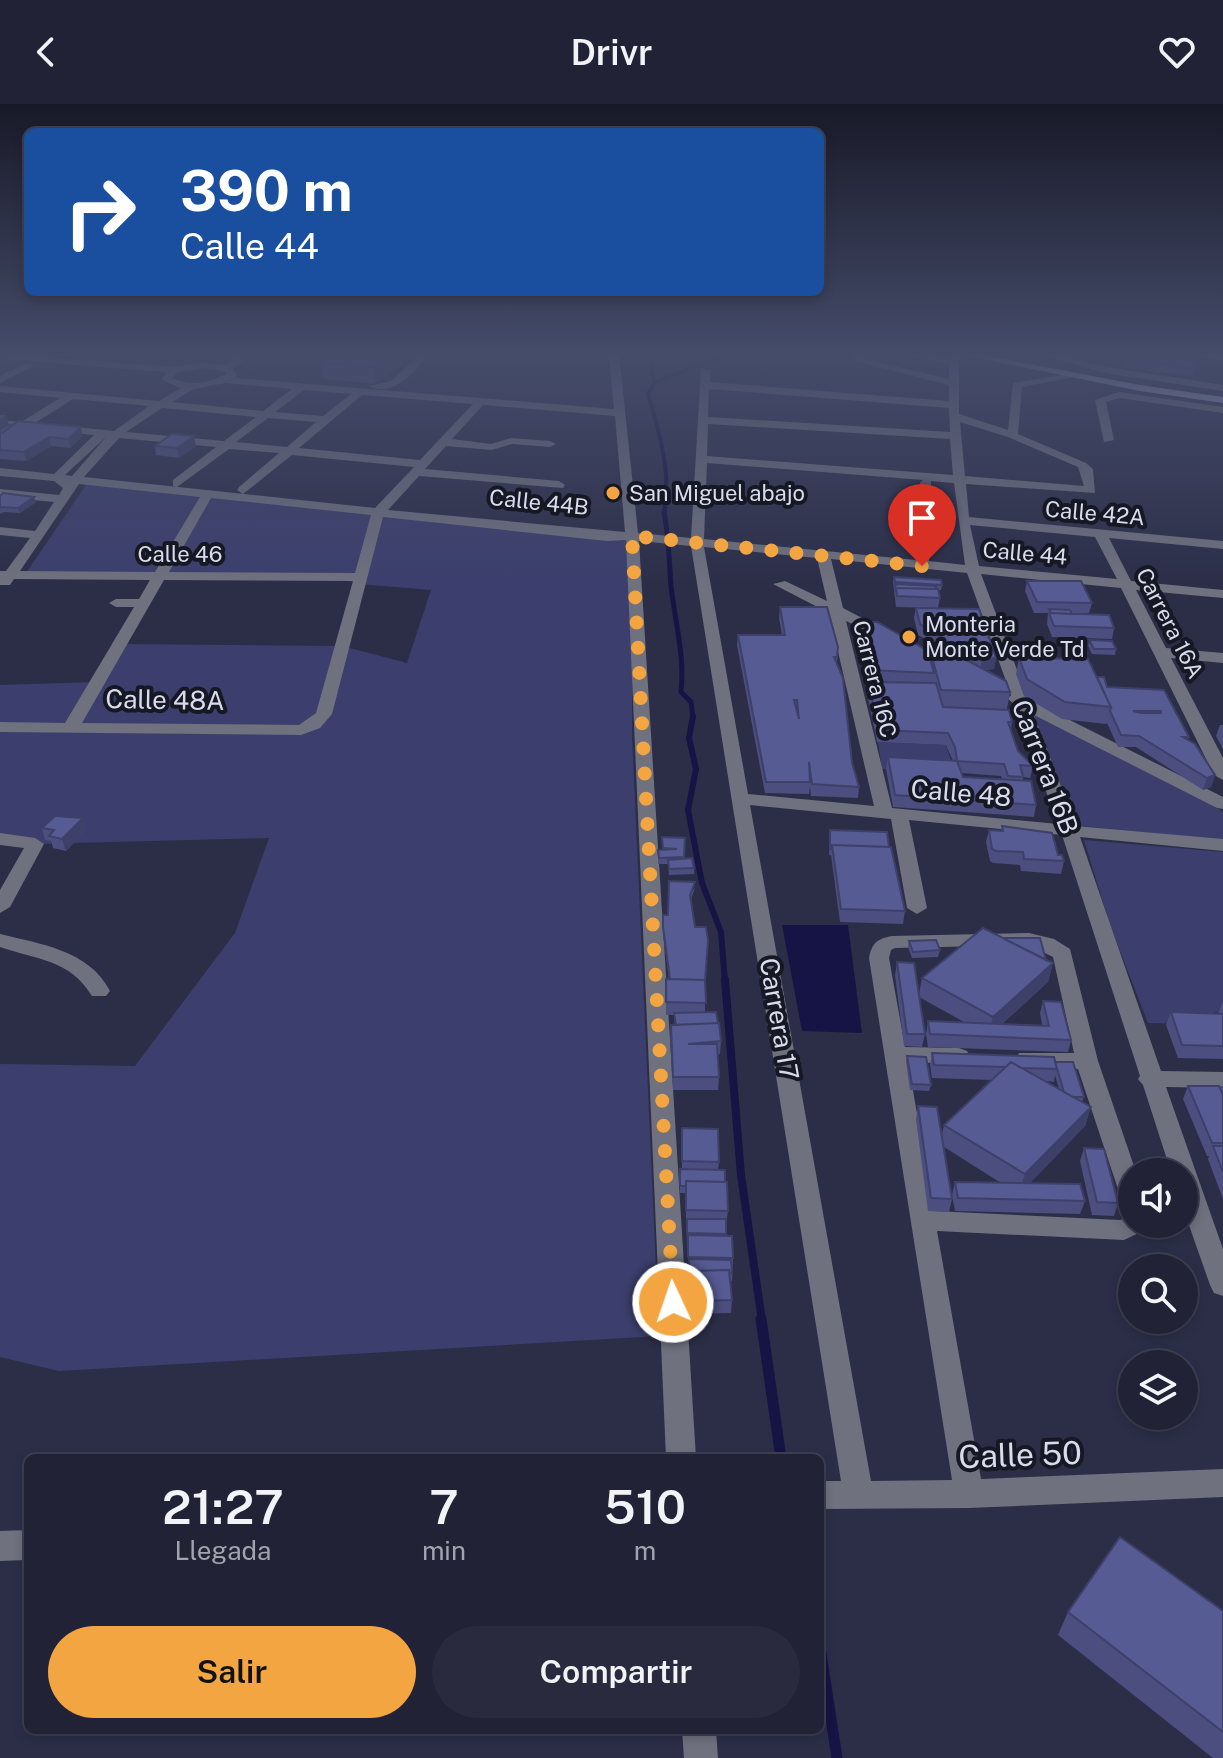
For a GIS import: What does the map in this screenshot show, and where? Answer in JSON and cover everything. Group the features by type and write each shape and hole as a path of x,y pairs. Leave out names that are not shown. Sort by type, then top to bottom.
{"street":[{"path":"81,431 289,451 559,485"},
{"path":"59,475 105,431"},
{"path":"0,588 5,575 40,535 73,485 122,431"},
{"path":"177,483 244,431"},
{"path":"243,490 313,431"},
{"path":"361,577 382,509 454,431"},
{"path":"622,431 632,536 681,1454"},
{"name":"Carrera 17","path":"703,431 693,544 742,799 858,1493"},
{"path":"881,431 957,436"},
{"name":"Carrera 16B","path":"957,431 963,520 973,571 1069,830 1177,1158"},
{"path":"702,459 1091,490 1087,469 1082,465 1003,431"},
{"path":"1106,431 1108,440"},
{"path":"444,442 492,447 511,441 550,444"},
{"name":"Calle 44B","path":"0,464 59,475 73,485 382,509 632,536"},
{"name":"Calle 44B","path":"0,472 59,475"},
{"name":"Calle 44B","path":"73,485 177,483 382,509"},
{"path":"922,566 926,483"},
{"path":"0,493 73,485"},
{"path":"71,727 207,495"},
{"name":"Calle 42A","path":"963,520 1223,545"},
{"path":"0,531 40,535"},
{"name":"Carrera 16A","path":"1100,533 1223,775"},
{"name":"Calle 44","path":"632,536 1223,594"},
{"name":"Carrera 16C","path":"823,556 834,608 917,908"},
{"name":"Calle 46","path":"5,575 361,577"},
{"name":"Calle 48A","path":"0,727 301,730 314,725 324,714 361,577"},
{"path":"780,584 901,642"},
{"path":"116,603 143,603"},
{"path":"840,628 875,629"},
{"path":"1160,652 1223,658"},
{"path":"994,688 1223,804"},
{"path":"1198,726 1223,730"},
{"name":"Calle 48","path":"742,799 1223,845"},
{"path":"0,839 35,844 0,907"},
{"path":"969,1494 894,1054 879,958 881,947 892,942 1029,939 1047,944 1063,954 1087,1061 1120,1158"},
{"path":"0,940 79,964 94,975 99,991"},
{"path":"894,1054 1087,1061"},
{"path":"1149,1079 1223,1080"},
{"name":"Carrera 16B","path":"1198,1216 1223,1285"},
{"path":"921,1220 1118,1230"},
{"name":"Calle 50","path":"824,1495 969,1494 1223,1483"},
{"path":"0,1546 24,1545"},
{"path":"699,1734 701,1758"}],"shaded area":[{"path":"88,482 632,536 632,735 659,1336 59,1371 0,1357 0,1064 135,1066 235,933 269,838 35,844 0,838 0,685 97,682 120,644 342,646 407,663 431,590 359,584 334,576 24,576"},
{"path":"1028,713 1047,718 1189,790 1223,812 1223,840 1072,825"},
{"path":"878,742 946,745 955,773 882,769"},
{"path":"1084,840 1223,852 1223,1012 1214,1012 1219,1024 1148,1023 1110,925"},
{"path":"782,925 848,925 862,1033 802,1031"}],"building":[{"path":"76,431 68,439 49,437 24,452 0,450 2,433"},
{"path":"172,434 194,436 177,448 155,446"},
{"path":"3,493 34,497 18,508 0,508"},
{"path":"894,577 941,580 942,585 895,582"},
{"path":"1027,581 1081,581 1092,603 1037,602"},
{"path":"895,584 936,586 936,589 896,588 896,592"},
{"path":"896,588 938,589 940,598 897,596"},
{"path":"780,607 827,607 838,647 837,657 834,657 843,678 852,763 859,787 812,784 809,762 810,782 766,782 738,635 785,635"},
{"path":"916,608 979,609 996,658 982,660 941,639 920,624"},
{"path":"1049,609 1070,610 1072,614 1051,613"},
{"path":"1049,613 1109,615 1114,628 1054,626"},
{"path":"867,622 877,622 928,651 934,673 867,670 861,632 867,632"},
{"path":"927,639 1006,681 1010,692 941,690"},
{"path":"1089,640 1112,641 1116,649 1094,649"},
{"path":"1019,658 1088,659 1111,707 1065,702 1027,679"},
{"path":"1097,677 1104,677 1107,687 1164,690 1189,737 1183,737 1195,744 1215,775 1207,778 1139,736 1121,735","holes":["1133,711 1161,711 1161,713"]},
{"path":"869,682 936,683 943,707 1009,710 1012,722 1008,722 1018,751 1033,766 1020,765 1023,777 1008,776 1004,764 957,761 948,733 878,730"},
{"path":"888,757 957,761 963,777 1031,781 1036,805 895,795"},
{"path":"55,816 83,818 62,839 49,836 54,830 42,828"},
{"path":"1002,826 1052,833 1058,855 1062,855 1064,861 1024,859 1023,852 992,849 989,830 1003,831"},
{"path":"830,830 887,832 889,847 832,845 830,849"},
{"path":"662,837 685,838 684,857 659,858 658,850 677,849 663,848"},
{"path":"832,845 891,847 905,911 841,909"},
{"path":"692,858 694,868 669,869 668,860"},
{"path":"669,881 695,882 690,895 695,927 706,927 708,940 705,981 670,979 663,927 663,915 668,915"},
{"path":"983,928 1053,963 993,1017 922,978"},
{"path":"1040,938 1046,960 1004,939"},
{"path":"936,940 940,950 913,952 909,941"},
{"path":"897,962 914,963 925,1034 907,1034"},
{"path":"666,979 705,980 706,1003 666,1002"},
{"path":"1043,1001 1061,1002 1071,1040 930,1034 928,1021 1049,1026"},
{"path":"716,1012 718,1023 676,1025 674,1013"},
{"path":"1171,1012 1223,1014 1223,1046 1182,1045"},
{"path":"719,1023 721,1041 688,1044 717,1044 719,1077 673,1077 671,1025"},
{"path":"932,1053 1054,1057 1057,1069 1021,1068 1011,1062 1006,1067 934,1065"},
{"path":"907,1056 926,1057 931,1085 912,1084"},
{"path":"1011,1062 1091,1107 1025,1174 944,1125"},
{"path":"1055,1062 1073,1062 1084,1097 1073,1097 1064,1092"},
{"path":"1188,1086 1219,1086 1223,1095 1223,1143 1212,1143"},
{"path":"918,1106 937,1107 952,1199 931,1198"},
{"path":"682,1128 718,1129 719,1162 682,1161"},
{"path":"1213,1146 1223,1146 1223,1172"},
{"path":"1084,1148 1104,1149 1118,1203 1097,1202"},
{"path":"680,1169 725,1170 725,1182 686,1181 686,1186 680,1186"},
{"path":"686,1181 727,1182 728,1211 686,1210"},
{"path":"955,1182 1080,1184 1085,1201 958,1198"},
{"path":"687,1219 726,1219 726,1234 687,1233"},
{"path":"688,1235 732,1236 733,1258 688,1257"},
{"path":"689,1259 731,1260 732,1274 729,1270 690,1271 689,1274"},
{"path":"729,1270 732,1300 692,1301 690,1271"},
{"path":"1120,1537 1223,1611 1223,1732 1068,1612"}],"waterway":[{"path":"658,431 665,465 665,514"},
{"path":"664,512 681,652 681,692 691,702 693,717"},
{"path":"693,717 689,738 696,769 688,810 702,883 721,932 725,982"},
{"path":"725,980 741,1175 762,1321"},
{"path":"761,1319 780,1454"},
{"path":"824,1673 837,1758"}],"place":[{"name":"San Miguel abajo","path":"613,493"},
{"name":"Monteria Monte Verde Td","path":"909,637"}],"route":[{"path":"673,1302 632,536 922,566"}]}
